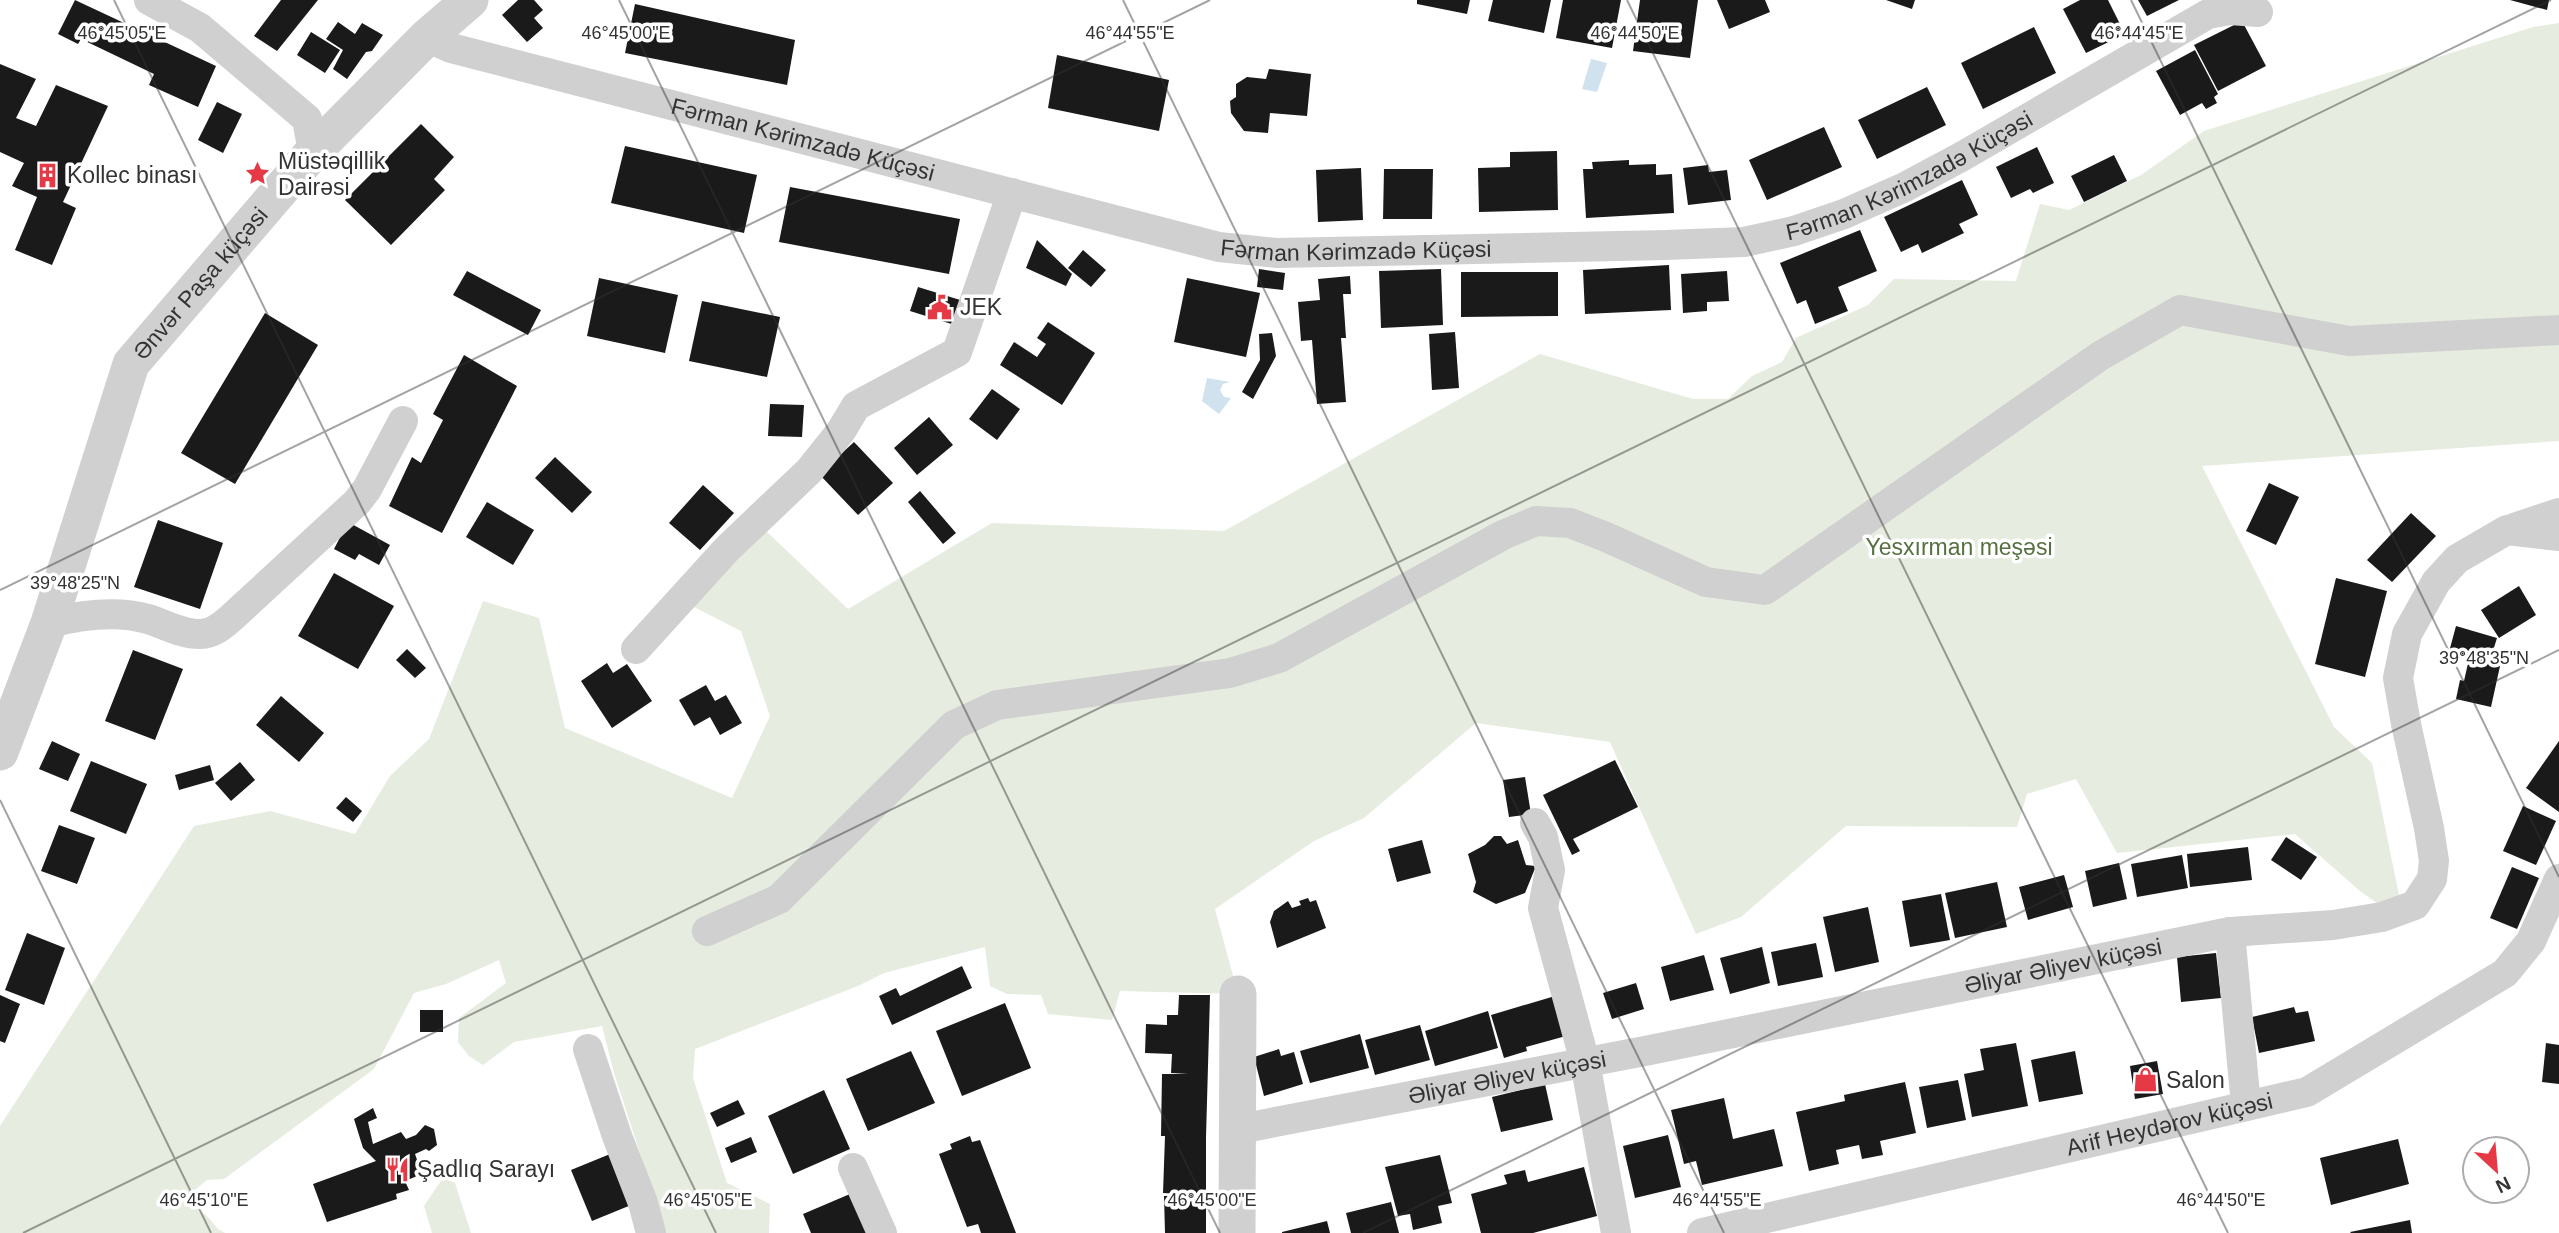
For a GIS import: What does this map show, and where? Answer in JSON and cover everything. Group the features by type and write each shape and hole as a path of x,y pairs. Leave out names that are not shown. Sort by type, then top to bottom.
{"street":[{"path":"149,0 199,14 307,119 313,152"},
{"name":"Ənvər Paşa küçəsi","path":"0,752 49,622 131,364 313,152 427,37 470,0"},
{"name":"Fərman Kərimzadə Küçəsi","path":"427,37 451,48 1219,247 1277,253 1744,242 1794,231 1905,187 2208,14 2230,10 2258,12"},
{"path":"636,649 727,549 809,471 841,431 856,406 957,352 1012,193"},
{"path":"707,931 779,899 954,725 997,705 1230,673 1279,658 1503,535 1536,520 1570,523 1706,582 1765,590 2100,356 2180,310 2349,341 2559,330"},
{"path":"49,622 75,617 113,615 144,618 199,634 222,626 357,502 367,489 403,421"},
{"name":"Əliyar Əliyev küçəsi","path":"1239,1129 2230,932 2333,925 2382,917 2415,905 2432,880 2434,861 2398,678 2407,634 2436,582 2458,559 2507,530 2559,513"},
{"path":"2507,530 2559,536"},
{"path":"1535,822 1543,837 1550,870 1543,908 1585,1062 1616,1233"},
{"name":"Arif Heydərov küçəsi","path":"1702,1233 2307,1092 2505,973 2531,941 2559,879"},
{"path":"2230,932 2246,1106"},
{"path":"1237,1233 1238,994"},
{"path":"588,1049 643,1203 651,1233"},
{"path":"853,1168 882,1233"}],"green space":[{"name":"Yesxırman meşəsi","path":"2559,23 2559,441 2202,466 2334,727 2372,763 2400,900 2381,906 2295,834 2117,853 2076,779 2027,794 2017,827 1846,826 1741,917 1696,934 1610,742 1476,723 1364,818 1314,841 1215,909 1238,994 1120,991 1112,1020 1048,1014 1041,995 1007,994 990,986 985,947 884,973 858,986 695,1049 693,1078 727,1183 770,1204 769,1233 666,1233 614,1073 602,1026 514,1042 483,1065 469,1056 458,1042 459,1018 506,983 499,960 446,984 414,993 374,1069 224,1179 207,1180 183,1200 206,1215 225,1233 0,1233 0,1126 194,826 270,811 355,834 390,776 429,739 483,601 539,618 565,728 732,798 770,716 741,631 690,605 765,530 848,609 992,523 1224,531 1540,354 1693,399 1728,399 1752,376 1782,362 1796,338 1868,305 1894,279 2016,281 2040,204 2069,210 2141,175 2204,131 2533,27"},
{"path":"443,1178 455,1183 471,1233 432,1233 424,1206"}],"water":[{"path":"1591,59 1607,63 1597,92 1582,89"},
{"path":"1207,378 1230,382 1223,384 1220,390 1224,397 1231,398 1219,414 1202,401"}],"building":[{"path":"75,0 216,66 198,107 149,85 154,74 81,39 78,44 58,34"},
{"path":"281,0 318,0 277,51 254,36"},
{"path":"518,0 534,0 543,10 534,18 543,28 527,42 502,15"},
{"path":"1417,0 1470,0 1467,14 1417,4"},
{"path":"1493,0 1551,0 1544,33 1488,21"},
{"path":"1563,0 1621,0 1612,48 1556,38"},
{"path":"1640,0 1698,0 1690,58 1633,51"},
{"path":"1717,0 1765,0 1770,12 1729,29"},
{"path":"1886,0 1915,0 1912,9"},
{"path":"2080,0 2108,0 2125,34 2086,53 2063,9"},
{"path":"2138,0 2179,0 2147,16"},
{"path":"2510,0 2549,0 2547,10"},
{"path":"635,4 795,40 787,85 625,53"},
{"path":"2242,21 2266,66 2218,91 2194,45"},
{"path":"338,22 355,34 362,23 383,35 372,51 366,52 347,79 333,69 343,50 326,39"},
{"path":"2034,27 2056,73 1983,109 1961,63"},
{"path":"311,32 340,50 325,73 297,55"},
{"path":"2195,50 2218,94 2214,97 2217,103 2206,109 2202,103 2180,115 2156,71"},
{"path":"1057,55 1169,80 1159,131 1048,108"},
{"name":"Kollec binası","path":"0,64 36,79 16,118 36,126 56,85 108,106 63,202 76,208 52,265 15,250 37,197 12,186 24,163 0,152"},
{"path":"1269,69 1311,74 1307,116 1270,113 1268,133 1244,131 1231,113 1230,101 1236,97 1236,84 1247,77 1266,79"},
{"path":"1927,87 1946,125 1877,159 1858,120"},
{"path":"217,102 242,114 223,153 198,140"},
{"path":"421,124 454,157 434,179 445,190 391,245 345,200"},
{"path":"1824,127 1842,167 1767,200 1749,160"},
{"path":"625,146 757,175 744,233 611,203"},
{"path":"2037,147 2054,183 2033,193 2030,189 2011,198 1996,167"},
{"path":"1557,151 1558,210 1479,212 1478,168 1510,167 1510,152"},
{"path":"2114,155 2127,181 2084,202 2071,176"},
{"path":"1629,160 1629,165 1656,164 1656,175 1672,174 1674,213 1586,218 1583,169 1593,169 1592,162"},
{"path":"1708,165 1709,172 1727,170 1731,200 1688,205 1683,168"},
{"path":"1361,168 1363,220 1318,222 1316,170"},
{"path":"1384,169 1433,169 1432,219 1383,219"},
{"path":"1962,180 1978,215 1959,224 1964,233 1922,253 1918,244 1901,252 1884,217"},
{"path":"790,187 960,219 949,274 779,242"},
{"path":"1860,230 1877,271 1838,287 1848,311 1815,324 1806,300 1797,304 1780,263"},
{"path":"1037,240 1072,274 1066,286 1026,268"},
{"path":"1083,250 1106,270 1091,287 1068,268"},
{"path":"1669,265 1671,310 1585,314 1583,270"},
{"path":"1259,269 1285,273 1283,290 1257,287"},
{"path":"1441,269 1443,325 1381,328 1379,271"},
{"path":"467,271 541,310 528,335 453,295"},
{"path":"1727,271 1729,301 1707,302 1707,311 1683,313 1681,274"},
{"path":"1461,272 1558,272 1558,316 1461,317"},
{"path":"1350,276 1351,294 1343,294 1346,338 1341,338 1346,402 1317,404 1312,340 1301,341 1298,302 1320,300 1318,279"},
{"path":"599,278 678,295 665,353 587,336"},
{"path":"1187,278 1260,293 1246,357 1174,342"},
{"name":"JEK","path":"918,287 970,303 961,327 910,311"},
{"path":"702,301 780,317 767,377 689,361"},
{"path":"265,313 318,345 235,484 181,453"},
{"path":"1048,322 1095,353 1062,405 1000,365 1014,342 1037,357 1046,344 1037,338"},
{"path":"1455,332 1459,388 1432,390 1429,334"},
{"path":"1272,333 1276,356 1253,399 1242,392 1260,360 1259,334"},
{"path":"464,355 517,386 442,533 389,506 412,457 421,463 443,420 433,414"},
{"path":"992,389 1020,409 997,440 969,419"},
{"path":"770,404 804,405 802,437 768,436"},
{"path":"929,417 953,445 917,475 894,448"},
{"path":"854,442 893,483 858,515 819,474"},
{"path":"555,457 592,492 572,513 535,478"},
{"path":"2269,483 2299,497 2276,545 2246,531"},
{"path":"703,485 734,513 700,550 669,523"},
{"path":"920,491 956,533 943,544 908,502"},
{"path":"487,502 534,530 513,565 466,537"},
{"path":"2411,513 2436,536 2392,582 2367,560"},
{"path":"158,520 223,543 200,609 134,587"},
{"path":"348,522 390,545 379,565 359,554 355,560 334,549"},
{"path":"334,573 394,606 358,669 298,636"},
{"path":"2336,578 2387,591 2365,677 2315,664"},
{"path":"2519,586 2536,615 2499,638 2481,610"},
{"path":"2456,626 2497,638 2492,654 2471,648 2468,658 2449,652"},
{"path":"407,649 426,668 415,678 396,660"},
{"path":"133,650 183,669 155,740 105,721"},
{"path":"2471,650 2502,657 2491,707 2456,699 2460,680 2464,681"},
{"path":"607,663 613,673 627,664 652,701 612,728 581,681"},
{"path":"706,685 715,701 726,695 742,723 720,735 710,717 694,726 679,700"},
{"path":"281,696 324,733 299,762 256,725"},
{"path":"52,741 80,754 68,781 39,769"},
{"path":"2559,741 2559,812 2526,788"},
{"path":"1615,760 1638,807 1573,839 1580,851 1572,855 1543,795"},
{"path":"91,761 147,784 126,834 70,811"},
{"path":"240,762 255,780 231,801 215,783"},
{"path":"210,765 214,780 179,790 175,775"},
{"path":"1525,777 1531,814 1509,817 1503,780"},
{"path":"346,797 362,811 353,822 336,808"},
{"path":"2523,806 2556,821 2536,865 2503,851"},
{"path":"59,825 95,838 77,884 41,871"},
{"path":"1494,836 1501,836 1507,844 1518,840 1526,865 1536,866 1525,893 1496,904 1473,892 1476,882 1468,854 1485,845"},
{"path":"2286,837 2317,857 2301,880 2271,860"},
{"path":"1422,840 1431,873 1397,882 1388,849"},
{"path":"2248,847 2252,880 2190,887 2187,854"},
{"path":"2182,855 2188,888 2137,897 2131,864"},
{"path":"2119,863 2127,899 2093,907 2085,871"},
{"path":"2512,867 2539,878 2517,929 2490,918"},
{"path":"2064,875 2073,907 2028,920 2019,887"},
{"path":"1997,882 2007,927 1955,938 1945,893"},
{"path":"1941,894 1950,940 1910,947 1902,901"},
{"path":"1308,898 1310,902 1316,900 1326,928 1277,948 1270,922 1274,911 1288,901 1292,908 1301,905 1299,901"},
{"path":"1868,907 1879,962 1835,972 1823,917"},
{"path":"27,933 65,948 44,1005 5,990"},
{"path":"1816,943 1823,977 1778,986 1771,952"},
{"path":"1762,947 1770,983 1730,994 1720,958"},
{"path":"2216,953 2221,998 2181,1002 2177,957"},
{"path":"1704,955 1714,990 1670,1001 1661,967"},
{"path":"962,966 972,988 892,1025 879,996 896,988 900,996"},
{"path":"1636,983 1644,1009 1612,1019 1603,993"},
{"path":"0,995 20,1004 5,1043 0,1041"},
{"path":"1179,995 1210,995 1206,1233 1165,1233 1164,1196 1198,1195 1163,1193 1165,1136 1161,1136 1162,1074 1188,1074 1171,1073 1172,1054 1145,1053 1146,1024 1167,1025 1167,1015 1178,1015"},
{"path":"1555,996 1566,1036 1526,1047 1527,1051 1504,1058 1491,1015"},
{"path":"1005,1003 1031,1068 962,1096 936,1031"},
{"path":"2294,1007 2296,1013 2308,1011 2315,1041 2259,1053 2252,1017"},
{"path":"420,1010 443,1010 443,1032 420,1032"},
{"path":"1488,1011 1498,1048 1435,1066 1425,1031"},
{"path":"1420,1025 1430,1060 1375,1075 1365,1040"},
{"path":"1360,1034 1369,1068 1310,1083 1300,1051"},
{"path":"2016,1043 2028,1106 1972,1117 1964,1074 1984,1070 1980,1049"},
{"path":"2546,1043 2559,1045 2559,1084 2542,1082"},
{"path":"1279,1049 1281,1056 1294,1052 1303,1084 1264,1096 1254,1057"},
{"path":"911,1051 935,1103 868,1131 846,1079"},
{"path":"2075,1051 2083,1094 2039,1102 2031,1060"},
{"name":"Salon","path":"2157,1061 2163,1094 2135,1099 2130,1066"},
{"path":"1958,1080 1966,1120 1927,1128 1919,1087"},
{"path":"1905,1082 1916,1133 1880,1141 1883,1155 1862,1159 1859,1145 1836,1150 1839,1164 1809,1171 1796,1112 1845,1101 1844,1095"},
{"path":"1545,1084 1553,1120 1501,1132 1492,1097"},
{"path":"824,1090 850,1149 793,1174 768,1116"},
{"path":"1724,1098 1733,1139 1774,1129 1783,1166 1702,1185 1696,1161 1684,1164 1671,1110"},
{"path":"738,1100 745,1114 717,1127 710,1113"},
{"path":"373,1108 377,1118 368,1122 373,1144 401,1132 406,1139 416,1135 425,1125 434,1129 437,1145 429,1151 426,1149 415,1154 422,1174 405,1181 409,1190 396,1194 397,1199 327,1222 313,1184 376,1161 363,1148 354,1119"},
{"path":"1668,1135 1681,1187 1635,1198 1623,1146"},
{"path":"970,1136 972,1142 980,1140 1016,1233 981,1233 978,1224 967,1227 939,1154 952,1149 950,1144"},
{"path":"751,1137 757,1152 731,1163 725,1148"},
{"path":"2398,1139 2409,1184 2331,1205 2320,1158"},
{"path":"615,1152 636,1203 592,1221 571,1170"},
{"path":"1440,1155 1452,1203 1438,1206 1442,1223 1413,1230 1410,1214 1398,1216 1385,1167"},
{"path":"1584,1167 1597,1216 1533,1233 1481,1233 1471,1194 1507,1184 1504,1175 1525,1170 1528,1182"},
{"path":"857,1191 875,1233 811,1233 803,1214"},
{"path":"1391,1202 1399,1233 1351,1233 1346,1213"},
{"path":"2410,1220 2412,1233 2350,1232"},
{"path":"1327,1221 1330,1233 1282,1233 1282,1232"}],"place":[{"name":"Müstəqillik Dairəsi","path":"258,174"},
{"name":"Kollec binası","path":"47,175"},
{"name":"JEK","path":"940,307"},
{"name":"Salon","path":"2146,1080"},
{"name":"Şadlıq Sarayı","path":"397,1169"}]}
